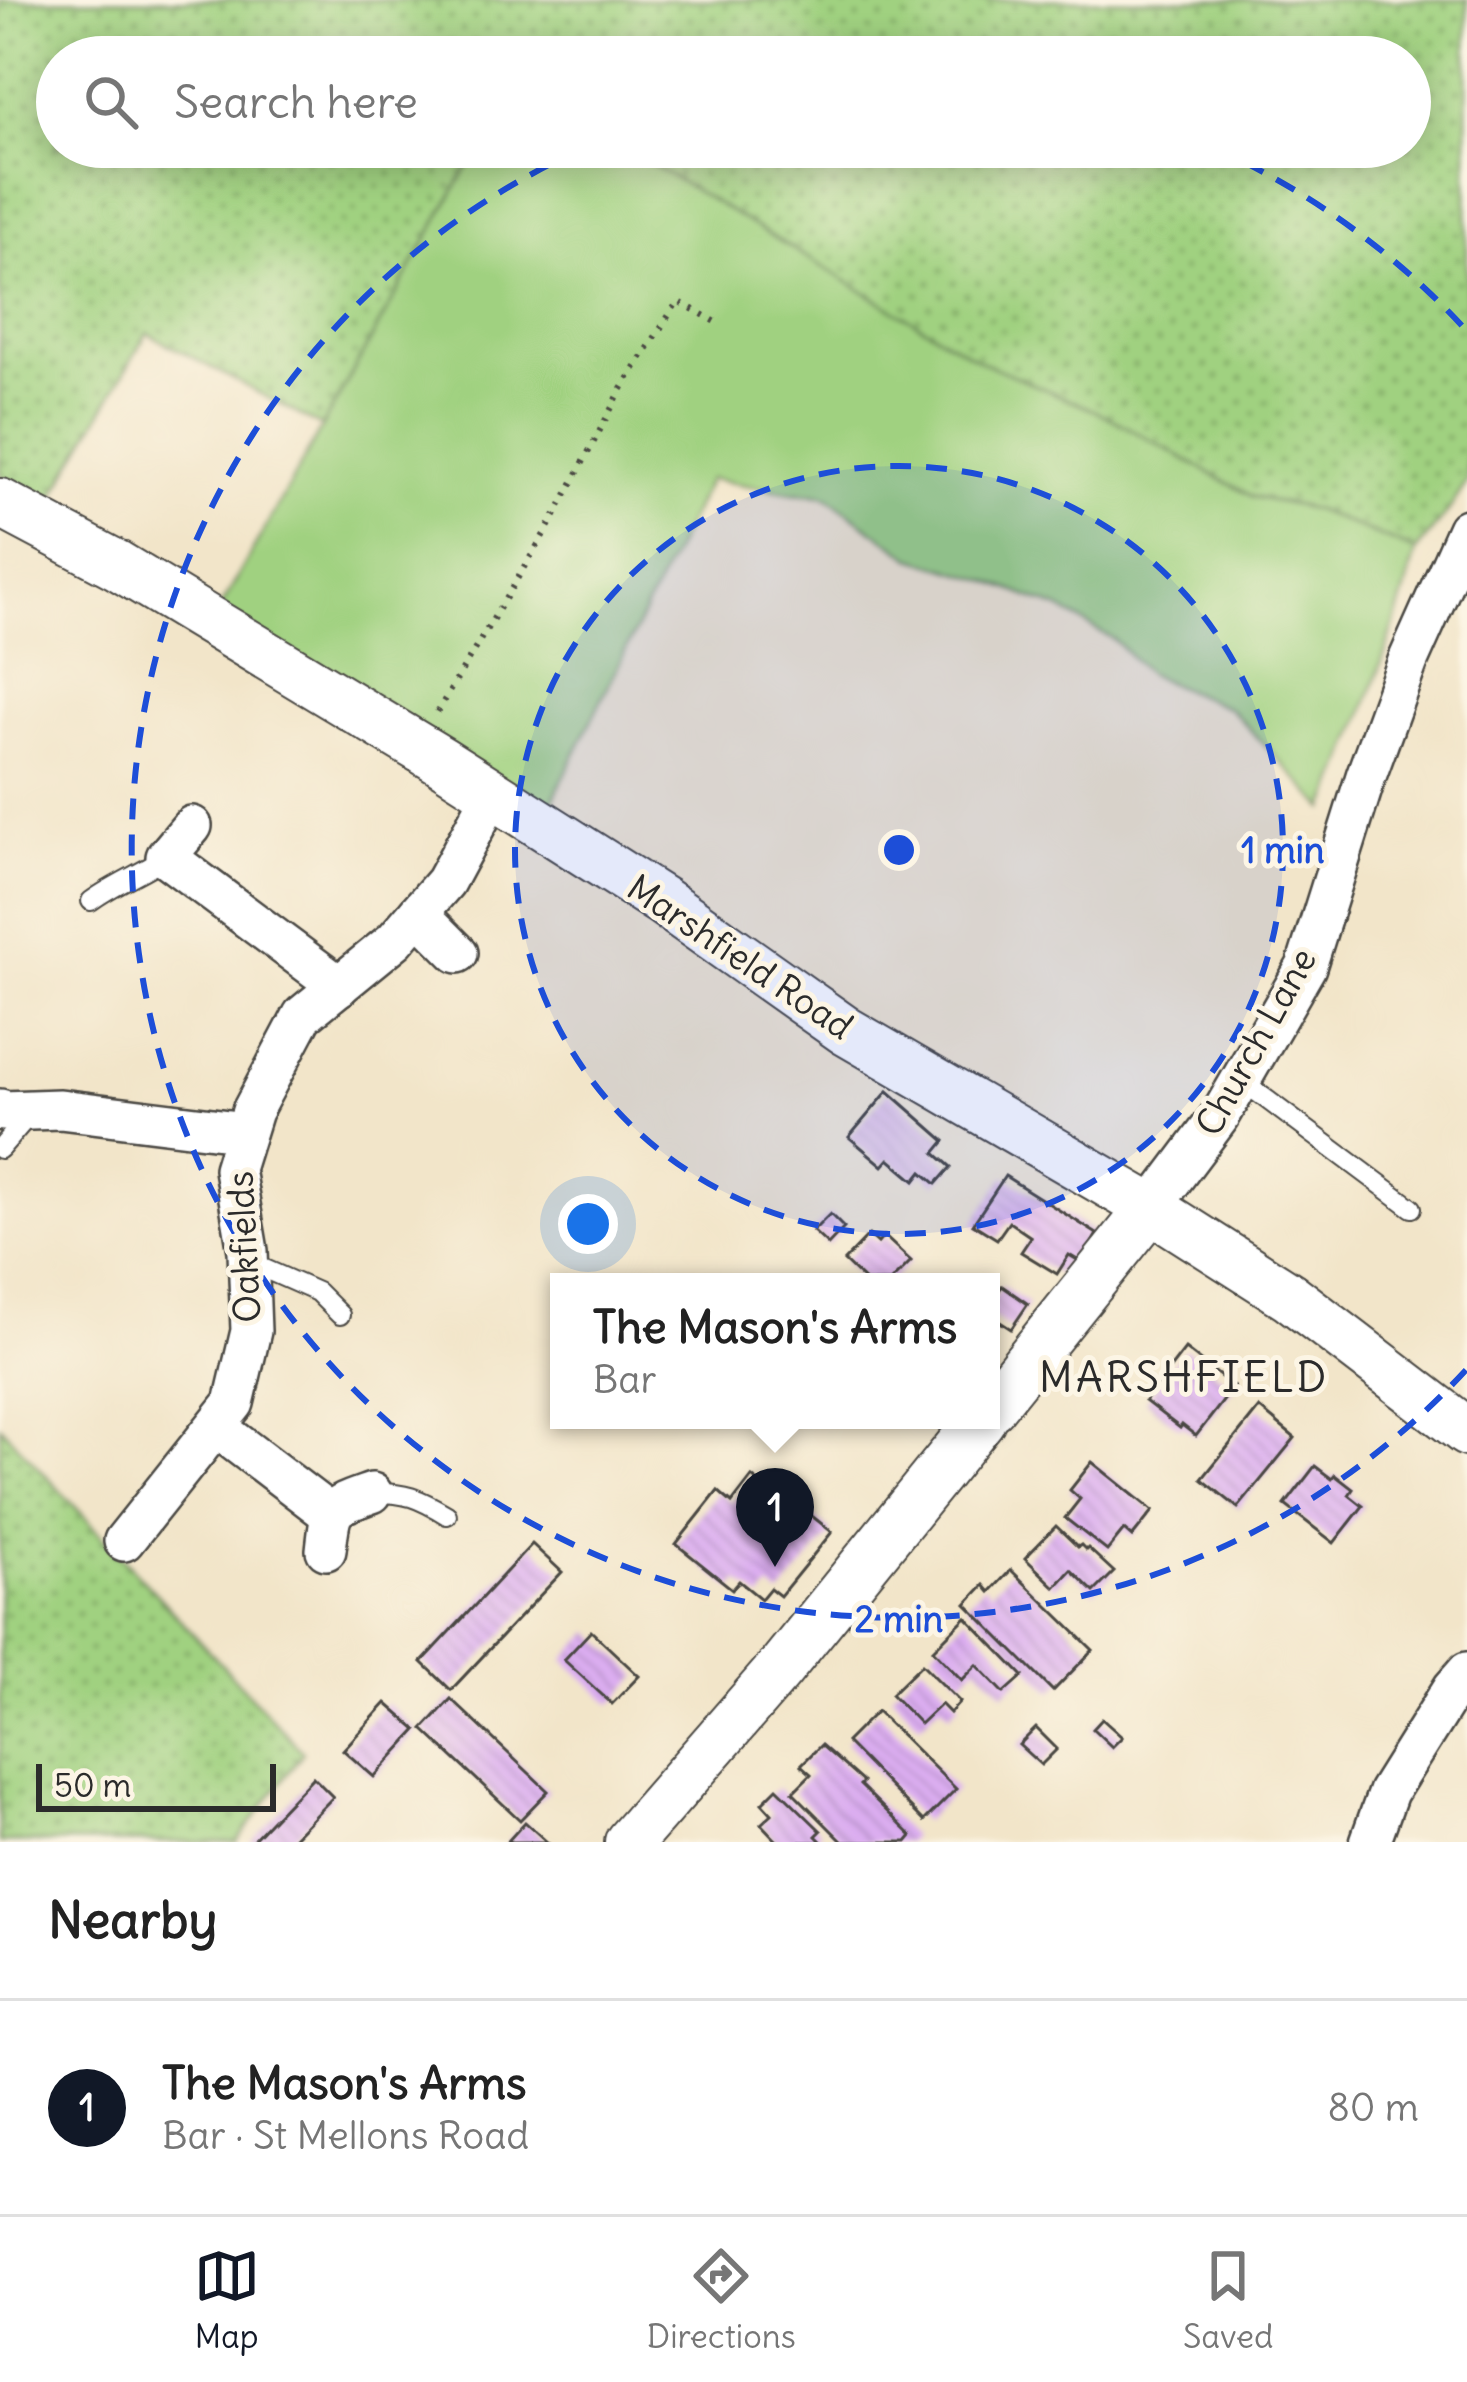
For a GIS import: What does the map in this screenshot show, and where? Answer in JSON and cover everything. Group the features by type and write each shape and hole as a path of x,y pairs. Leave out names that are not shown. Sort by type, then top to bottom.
{"street":[{"name":"Marshfield Road","path":"0,502 116,565 413,743 662,901 846,1031 1151,1208 1289,1295 1467,1432"},
{"name":"Church Lane","path":"1151,1208 1220,1116 1306,967 1401,680 1467,529"},
{"name":"Oakfields","path":"124,1541 233,1403 251,1331 249,1262 234,1169 252,1111 303,1015 395,940 445,881 493,793"},
{"path":"192,826 166,857 339,986"},
{"path":"418,913 458,953"},
{"name":"Oakfields","path":"17,1110 60,1109 245,1132"},
{"path":"1000,1396 1151,1208"},
{"path":"216,1427 328,1532 339,1505 372,1493"},
{"path":"629,1842 779,1670 973,1429"},
{"path":"1370,1842 1388,1792 1467,1672"}],"lane":[{"path":"91,901 166,857"},
{"path":"1242,1081 1412,1208"},
{"path":"0,1149 17,1110"},
{"path":"249,1262 317,1292 340,1315"},
{"path":"372,1493 399,1492 447,1515"}],"path":[{"path":"413,743 436,714 555,516 620,392 677,302 718,322"}],"green space":[{"path":"0,0 1467,0 1467,482 1416,551 1313,509 1253,497 1107,416 982,362 657,168 1431,168 1431,36 36,36 36,168 467,168 322,427 147,333 51,501 0,475"},
{"path":"467,168 657,168 982,362 1107,416 1253,497 1313,509 1416,551 1386,649 1326,809 1230,709 1148,674 1113,639 1060,609 912,558 824,495 709,479 541,824 212,623"},
{"path":"0,1426 303,1752 237,1842 0,1842"}],"building":[{"path":"888,1091 945,1141 935,1153 951,1167 936,1184 922,1172 915,1181 889,1159 883,1166 849,1137"},
{"path":"1005,1176 1097,1234 1081,1262 1069,1255 1057,1274 1021,1252 1031,1237 1009,1222 997,1239 973,1224"},
{"path":"830,1214 844,1228 828,1245 813,1231"},
{"path":"869,1235 878,1243 884,1236 911,1261 899,1273 857,1273 844,1261"},
{"path":"1000,1289 1028,1304 1011,1329 1000,1322"},
{"path":"1185,1349 1234,1387 1196,1436 1145,1401"},
{"path":"1259,1408 1295,1438 1238,1508 1202,1479"},
{"path":"1092,1462 1153,1511 1132,1537 1124,1530 1107,1551 1065,1518 1080,1499 1070,1490"},
{"path":"1315,1466 1353,1489 1349,1495 1363,1506 1334,1543 1285,1505"},
{"path":"752,1477 773,1494 778,1489 832,1532 780,1596 770,1588 761,1599 739,1581 732,1589 676,1544 718,1491 732,1503"},
{"path":"1056,1526 1114,1572 1094,1592 1071,1570 1055,1587 1025,1558"},
{"path":"532,1544 562,1572 451,1690 422,1662"},
{"path":"1011,1570 1093,1650 1053,1691 966,1604 984,1585 990,1592"},
{"path":"966,1617 1023,1676 1004,1693 977,1665 962,1680 933,1650"},
{"path":"591,1631 639,1676 612,1704 564,1660"},
{"path":"922,1664 960,1702 950,1713 941,1704 920,1724 891,1694"},
{"path":"451,1699 548,1791 520,1820 423,1729"},
{"path":"386,1703 417,1730 374,1777 343,1750"},
{"path":"877,1711 956,1789 924,1821 846,1742"},
{"path":"1102,1719 1122,1737 1112,1747 1093,1729"},
{"path":"1036,1728 1057,1749 1041,1765 1019,1745"},
{"path":"821,1745 912,1836 907,1842 843,1842 793,1792 811,1774 801,1765"},
{"path":"313,1777 333,1797 289,1842 251,1842"},
{"path":"777,1788 821,1831 816,1836 822,1842 778,1842 761,1824 772,1814 762,1803"},
{"path":"525,1822 547,1842 507,1842"}],"place":[{"name":"The Mason's Arms","path":"775,1567"}],"district":[{"name":"MARSHFIELD","path":"1184,1377"}]}
